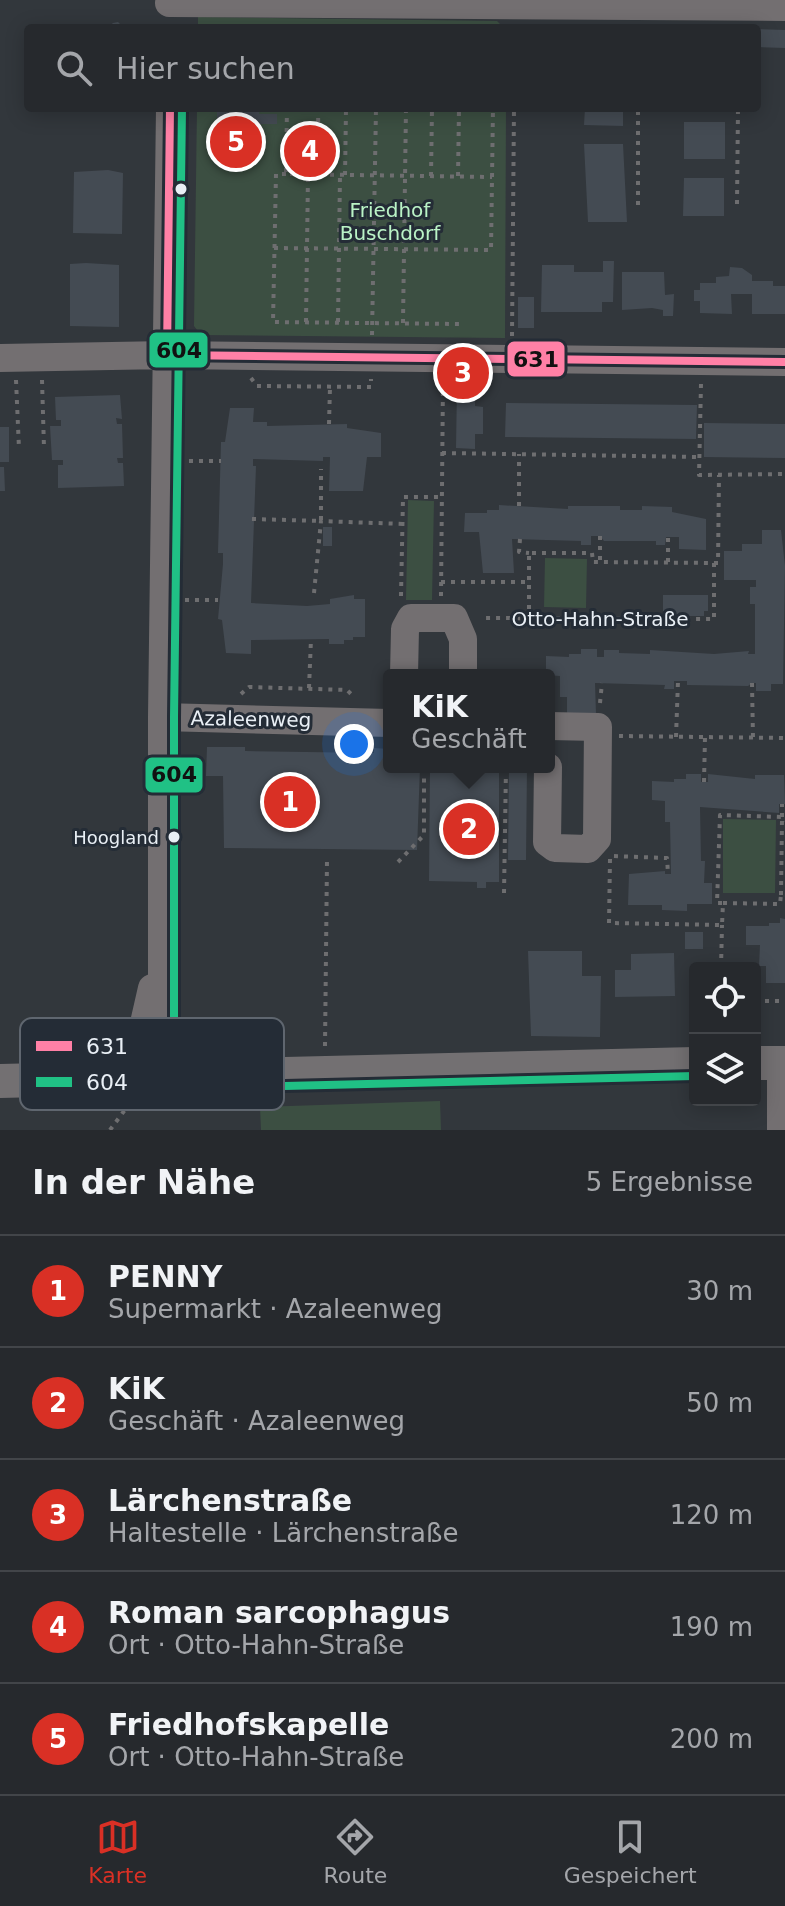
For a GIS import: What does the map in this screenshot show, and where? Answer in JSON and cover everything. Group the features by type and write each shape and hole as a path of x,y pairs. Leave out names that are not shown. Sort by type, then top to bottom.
{"main road":[{"path":"284,1074 689,1064"},
{"path":"0,1081 20,1080"}],"street":[{"path":"169,10 785,7"},
{"path":"162,1018 162,717 170,112"},
{"path":"19,358 167,355 785,362"},
{"path":"404,669 405,629 411,618 447,618 463,639 463,669"},
{"name":"Azaleenweg","path":"162,717 383,723"},
{"path":"548,773 547,842 555,848 599,852 598,727 555,726"},
{"path":"145,1018 162,945"},
{"path":"774,1063 781,1130"}],"path":[{"path":"286,174 287,112"},
{"path":"319,112 319,175"},
{"path":"338,322 346,112"},
{"path":"373,357 376,112"},
{"path":"403,323 406,112"},
{"path":"431,176 432,112"},
{"path":"458,176 459,112"},
{"path":"274,248 491,250 493,112"},
{"path":"512,359 514,112"},
{"path":"638,112 638,205"},
{"path":"737,204 738,112"},
{"path":"460,324 273,322 276,174 492,177"},
{"path":"306,322 308,174"},
{"path":"19,358 44,448"},
{"path":"19,358 19,449"},
{"path":"444,358 441,582 447,618"},
{"path":"701,361 699,475 785,474"},
{"path":"329,424 330,387"},
{"path":"442,453 700,457"},
{"path":"519,454 519,506"},
{"path":"183,461 221,461"},
{"path":"314,593 321,521 321,469"},
{"path":"520,539 519,552 592,553 593,562 718,563 719,475"},
{"path":"411,618 401,604 403,497 442,497"},
{"path":"252,519 403,524"},
{"path":"600,536 600,562"},
{"path":"668,537 668,563"},
{"name":"Otto-Hahn-Straße","path":"441,582 529,582 529,553"},
{"name":"Otto-Hahn-Straße","path":"447,618 714,619 714,563"},
{"path":"529,582 529,619"},
{"path":"180,600 218,600"},
{"path":"309,689 311,639"},
{"path":"676,737 678,681"},
{"path":"752,683 753,738"},
{"path":"598,727 613,736 785,738"},
{"path":"704,782 705,737"},
{"path":"398,862 424,835 424,773"},
{"path":"504,893 506,773"},
{"path":"782,804 783,819 783,895 780,904 717,903 720,815 783,819"},
{"path":"668,874 667,858 599,852 609,923 722,925"},
{"path":"325,1049 327,860"},
{"path":"721,962 723,903"},
{"path":"761,1001 785,1001"}],"green space":[{"path":"198,17 497,21 500,24 198,24"},
{"name":"Friedhof Buschdorf","path":"197,112 217,112 217,153 254,154 254,130 259,130 259,124 277,124 259,112 506,112 505,338 201,335 194,326"},
{"path":"408,500 434,501 432,600 406,600"},
{"path":"545,558 587,559 586,608 544,607"},
{"path":"723,819 776,820 775,893 723,893"},
{"path":"440,1101 441,1130 261,1130 260,1110 284,1110 284,1106"}],"building":[{"path":"761,29 785,30 785,48 761,47"},
{"path":"217,112 277,114 277,124 259,124 259,130 254,130 254,154 217,153"},
{"path":"585,112 623,112 623,126 584,125"},
{"path":"684,122 725,122 725,159 684,159"},
{"path":"584,144 623,144 627,222 588,222"},
{"path":"108,170 123,173 122,234 73,233 74,172"},
{"path":"684,178 724,178 724,216 683,216"},
{"path":"603,261 614,261 613,302 602,302 602,312 541,312 542,265 574,265 574,272 603,272"},
{"path":"70,264 119,265 119,327 70,326"},
{"path":"730,267 742,268 752,275 752,281 773,281 773,286 785,286 785,314 752,314 752,294 731,294 732,314 700,313 700,301 694,301 694,290 700,290 700,283 716,283 716,277 729,276"},
{"path":"622,272 664,272 665,295 674,294 673,316 663,316 663,310 652,308 622,310"},
{"path":"518,297 534,297 534,328 518,328"},
{"path":"457,387 475,387 475,406 483,407 483,434 475,434 475,449 456,448"},
{"path":"120,395 122,419 116,418 117,424 122,424 123,458 117,458 118,463 123,463 124,486 58,488 58,465 63,465 63,460 52,460 50,426 61,426 61,420 56,420 55,397"},
{"path":"506,403 697,405 696,439 505,437"},
{"path":"230,408 254,408 253,422 267,422 267,426 347,424 347,428 381,433 381,457 367,457 363,491 329,491 330,457 323,457 323,461 253,459 253,466 256,466 251,603 307,606 330,604 330,599 354,595 354,599 365,599 365,637 344,640 344,644 329,644 329,639 251,640 251,654 226,653 222,620 218,619 223,553 218,553 221,442 225,442"},
{"path":"704,423 785,424 785,458 704,457"},
{"path":"0,427 9,427 9,462 0,462"},
{"path":"0,467 4,467 5,491 0,491"},
{"path":"499,505 568,509 568,506 620,506 620,510 642,510 642,506 672,507 672,512 706,519 706,550 679,549 679,537 666,537 665,545 656,545 656,541 604,541 600,536 591,536 591,545 581,545 581,541 512,539 514,573 483,573 479,532 464,532 465,513 487,513 487,510 499,510"},
{"path":"323,527 332,527 332,546 323,546"},
{"path":"762,530 781,530 785,566 783,684 771,684 771,691 756,691 756,683 748,686 687,685 687,681 674,681 674,689 664,689 665,685 595,683 596,714 567,714 567,697 560,697 560,676 555,676 555,669 546,669 546,656 569,657 569,654 581,654 581,649 597,649 597,657 604,657 604,650 650,654 650,650 714,654 749,651 748,654 755,654 755,604 750,604 750,587 756,587 756,580 724,580 724,551 742,551 742,544 762,544"},
{"path":"663,595 708,595 708,611 704,611 704,616 667,616 667,611 663,611"},
{"path":"207,747 245,747 245,751 374,753 374,748 383,749 383,773 420,773 417,850 224,848 223,776 206,776"},
{"path":"430,773 499,773 499,882 486,882 486,888 477,888 477,882 429,881"},
{"path":"509,773 527,773 526,860 508,860"},
{"path":"686,774 701,774 701,782 708,782 708,774 755,779 755,775 784,775 785,804 779,804 779,813 700,807 701,861 705,861 704,883 712,883 712,904 687,904 687,911 662,910 662,905 628,905 629,874 665,871 665,874 671,874 670,822 665,822 665,801 652,800 652,781 674,782 674,779 686,779"},
{"path":"780,918 785,919 785,983 766,983 766,966 761,966 759,962 760,945 746,945 746,926 780,923"},
{"path":"685,932 703,932 703,949 685,949"},
{"path":"528,951 582,951 582,976 601,976 600,1037 531,1036"},
{"path":"674,953 675,996 615,997 615,970 631,970 631,954"}],"transit line":[{"name":"631","path":"167,355 170,112"},
{"name":"604","path":"174,1018 174,717 182,112"},
{"name":"631","path":"167,355 785,362"},
{"name":"604","path":"284,1086 689,1076"}],"place":[{"name":"Friedhofskapelle","path":"236,142"},
{"name":"Roman sarcophagus","path":"310,151"},
{"name":"Lärchenstraße","path":"463,373"},
{"name":"PENNY","path":"290,802"},
{"name":"KiK","path":"469,829"},
{"name":"Hoogland","path":"174,837"}]}
